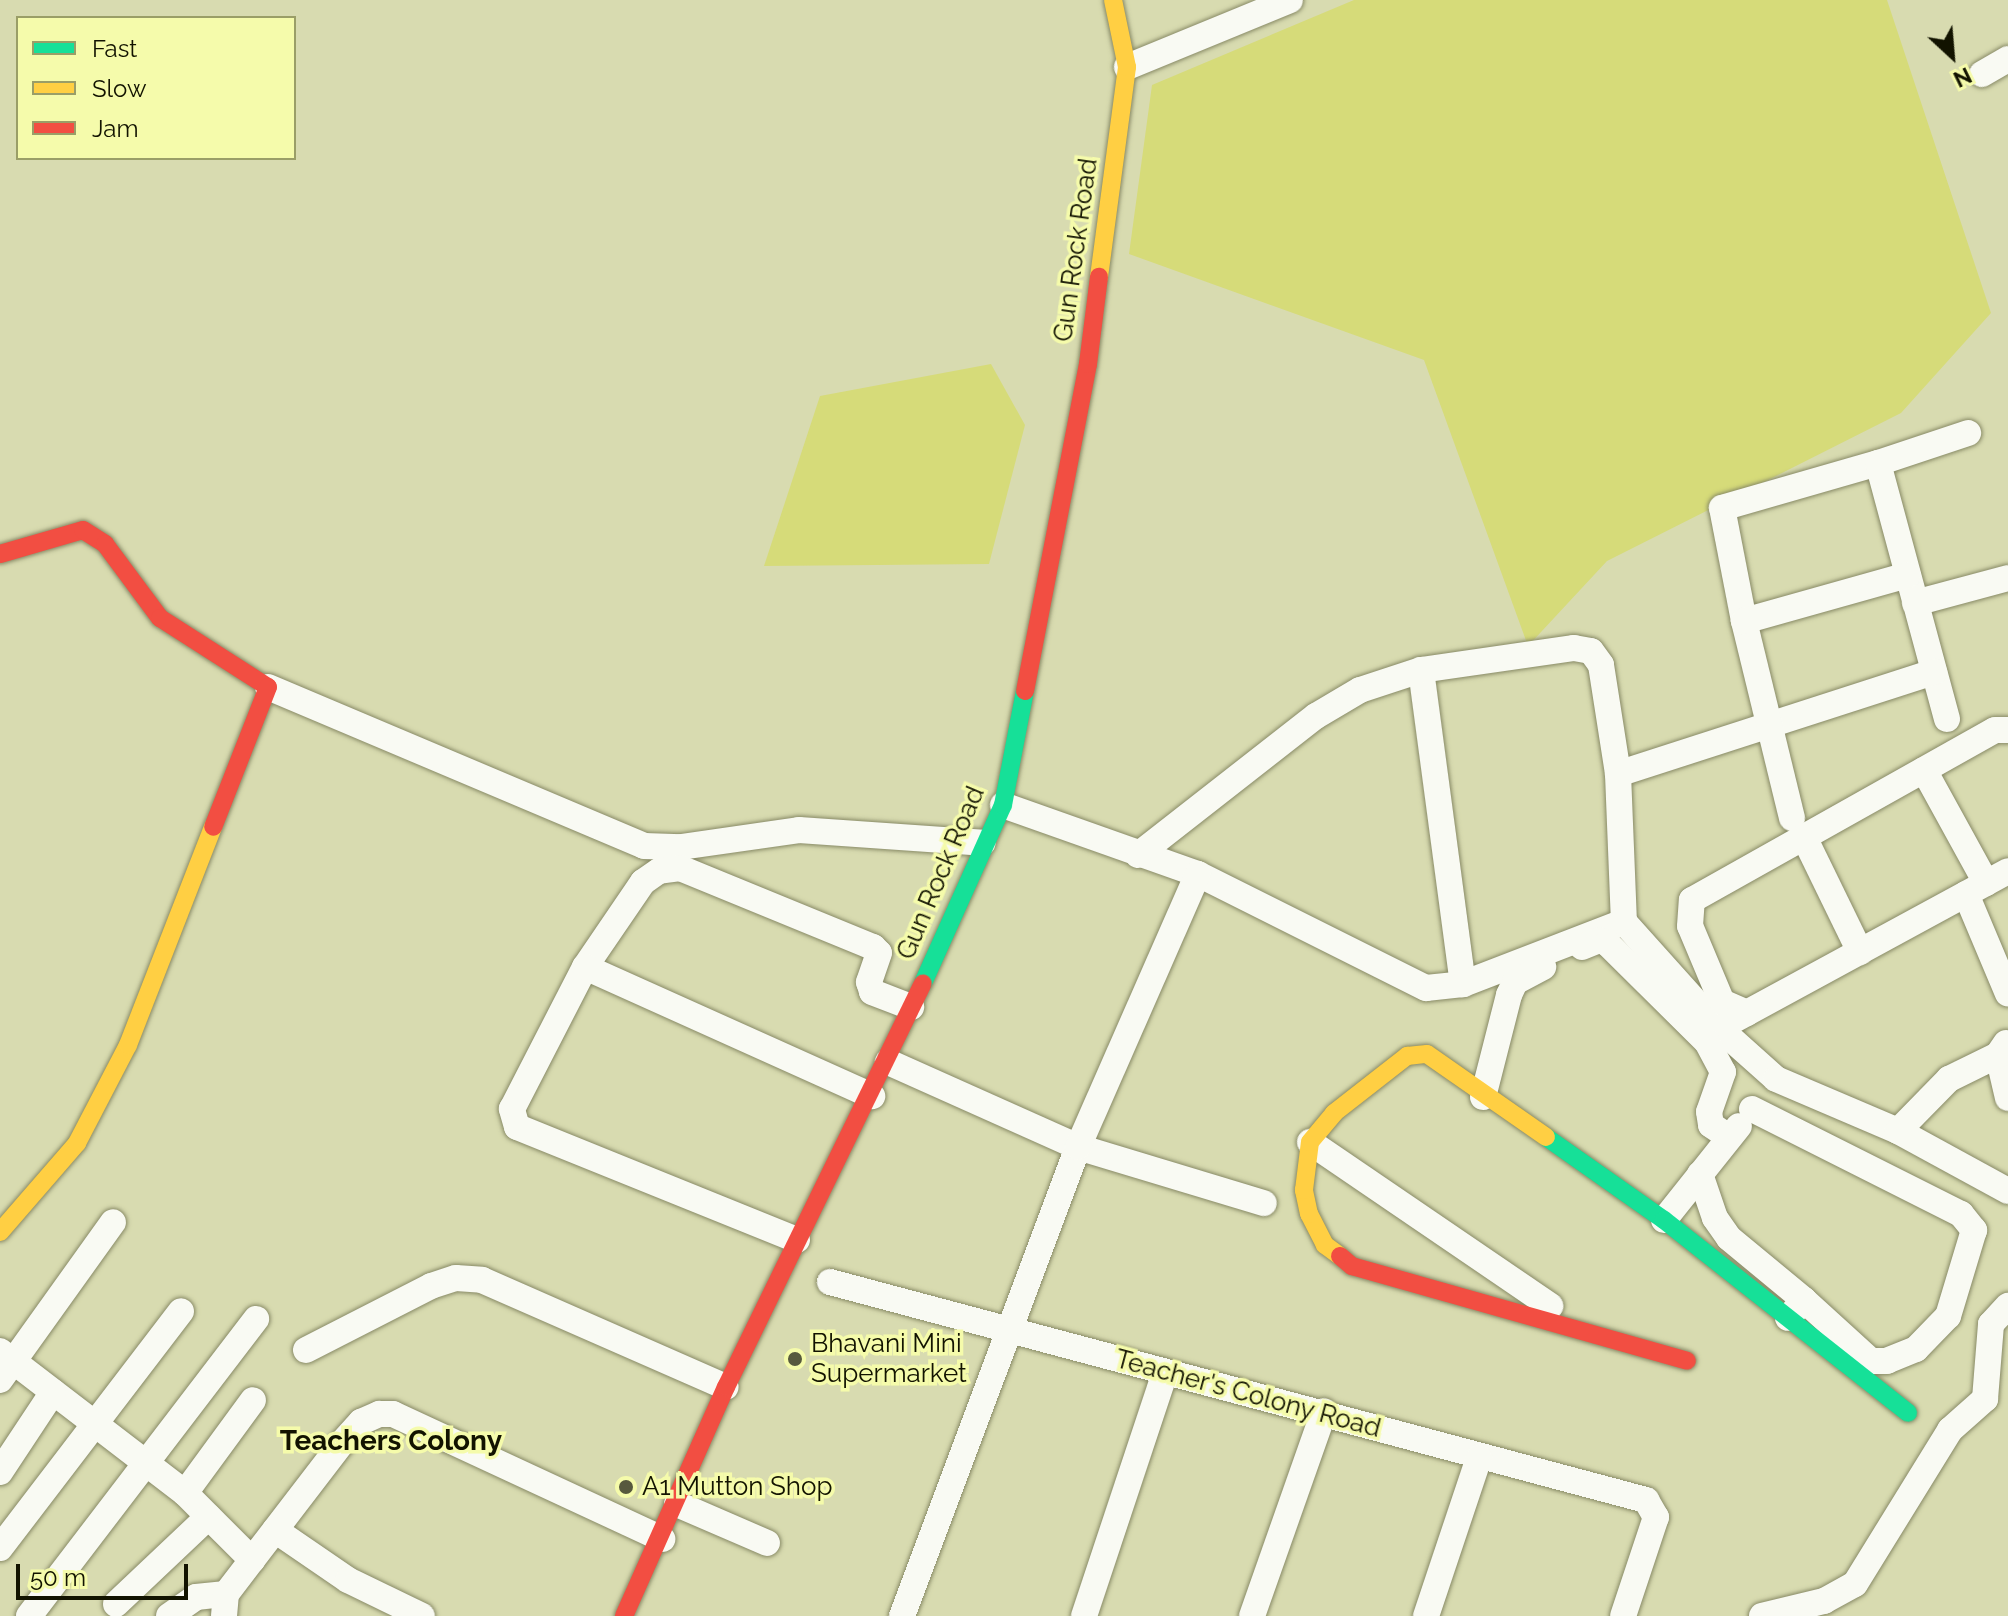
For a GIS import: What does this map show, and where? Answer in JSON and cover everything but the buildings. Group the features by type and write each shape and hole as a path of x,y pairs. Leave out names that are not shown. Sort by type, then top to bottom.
{"street":[{"name":"Gun Rock Road","path":"624,1616 662,1539 726,1387 888,1062 983,843 1003,805 1088,364 1127,67 1113,0"},
{"path":"1127,67 1290,0"},
{"path":"1982,74 2008,59"},
{"path":"1860,952 1798,828 1744,621 1722,508 1878,463 1968,433"},
{"path":"1878,463 1947,719"},
{"path":"0,554 83,530 105,544 160,618 268,687 644,846 681,847 799,830 983,843"},
{"path":"1744,621 1908,575"},
{"path":"1915,603 2008,578"},
{"path":"1138,855 1316,716 1360,690 1421,670 1574,648 1591,651 1601,665 1618,774 1624,922 1719,1028 1776,1079 1898,1131 2008,1191"},
{"path":"1421,670 1463,984"},
{"path":"1618,774 1934,672"},
{"path":"0,1232 77,1143 128,1045 268,687"},
{"path":"1747,1013 1722,1002 1690,926 1688,908 1692,900 1798,828 1924,770 1995,730 2008,730"},
{"path":"1924,770 1987,883 2008,994"},
{"path":"1003,805 1198,874 1426,988 1463,984 1624,922"},
{"path":"797,1240 517,1127 511,1119 585,967 643,882 659,871 680,868 873,947 879,953 869,982 872,992 911,1007"},
{"path":"902,1616 1078,1147 1198,874"},
{"path":"1719,1028 1987,883"},
{"path":"1483,1097 1515,982 1599,940 1707,1042 1723,1072 1709,1112 1711,1125 1729,1137"},
{"path":"585,967 872,1096"},
{"path":"1898,1131 1949,1079 2005,1049 2008,1098"},
{"path":"1687,1361 1352,1266 1325,1245 1309,1214 1304,1190 1310,1142 1334,1113 1417,1052 1427,1054 1483,1097 1871,1361 1898,1357 1934,1335 1948,1316 1974,1230 1961,1214 1752,1109"},
{"path":"888,1062 1078,1147 1264,1203"},
{"path":"1664,1220 1776,1079"},
{"path":"1310,1142 1550,1306"},
{"path":"1700,1174 1707,1200 1729,1238 1796,1309 1908,1413"},
{"path":"113,1222 5,1364 53,1392 148,1462 185,1493 252,1560"},
{"path":"306,1350 431,1286 456,1278 482,1280 726,1387"},
{"name":"Teacher's Colony Road","path":"830,1282 1007,1331 1324,1411 1479,1458 1646,1500 1656,1517 1623,1616"},
{"path":"1762,1616 1824,1601 1855,1584 1950,1430 1985,1399 1991,1324 2008,1306"},
{"path":"0,1548 181,1311"},
{"path":"29,1616 256,1319"},
{"path":"1084,1616 1165,1372"},
{"path":"0,1472 53,1392"},
{"path":"185,1493 253,1400"},
{"path":"1252,1616 1324,1411"},
{"path":"169,1616 196,1597 225,1605 252,1560 361,1422 393,1414 662,1539"},
{"path":"1426,1616 1479,1458"},
{"path":"677,1504 767,1543"},
{"path":"116,1604 208,1517"},
{"path":"275,1530 348,1580 422,1616"}],"green space":[{"path":"1354,0 1887,0 1991,313 1901,413 1607,561 1528,646 1424,360 1129,254 1152,85"},
{"path":"991,364 1025,425 989,564 764,566 820,396"}],"traffic: fast":[{"path":"923,983 1003,805 1025,691"},
{"path":"1546,1137 1664,1220 1908,1413"}],"traffic: slow":[{"path":"1099,277 1127,67 1113,0"},
{"path":"0,1232 77,1143 128,1045 213,827"},
{"path":"1340,1256 1325,1245 1309,1214 1304,1190 1310,1142 1334,1113 1407,1056 1427,1054 1546,1137"}],"traffic: jam":[{"path":"1025,691 1088,364 1099,277"},
{"path":"0,554 83,530 105,544 160,618 268,687 213,827"},
{"path":"624,1616 726,1387 923,983"},
{"path":"1340,1256 1352,1266 1687,1361"}],"place":[{"name":"Bhavani Mini Supermarket","path":"795,1359"},
{"name":"A1 Mutton Shop","path":"626,1487"}],"district":[{"name":"Teachers Colony","path":"391,1441"}]}
